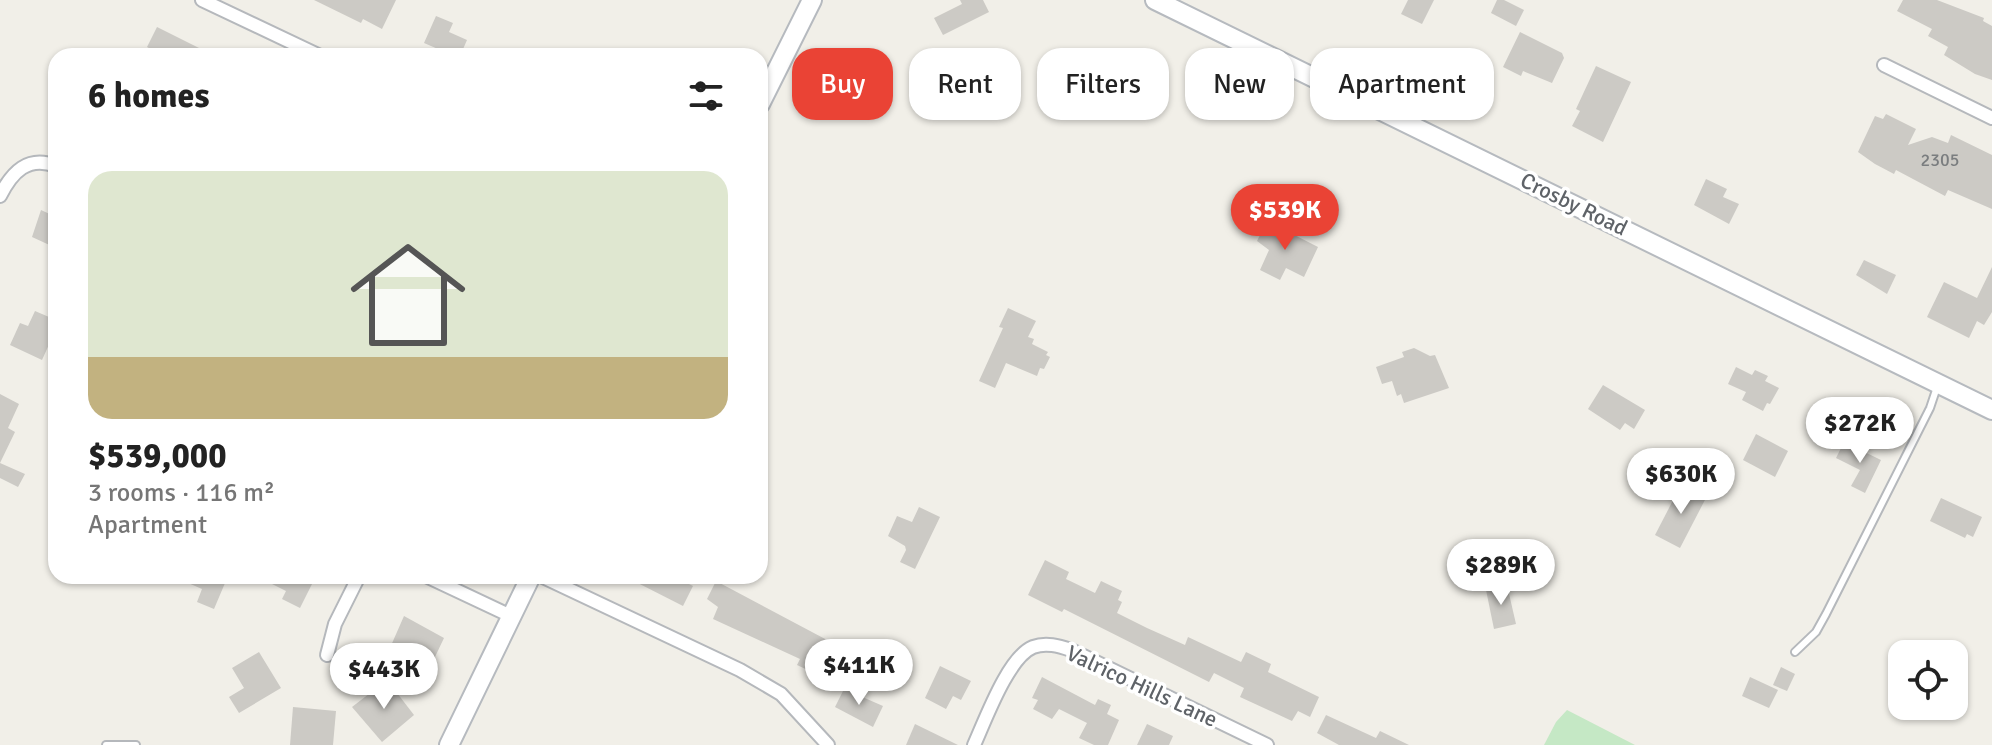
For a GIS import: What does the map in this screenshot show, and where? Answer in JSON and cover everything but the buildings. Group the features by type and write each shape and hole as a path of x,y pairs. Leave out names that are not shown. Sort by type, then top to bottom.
{"street":[{"path":"202,0 303,48"},
{"path":"768,88 812,0"},
{"name":"Crosby Road","path":"1155,0 1992,410"},
{"path":"1884,65 1992,118"},
{"path":"0,196 13,173 36,162 48,164"},
{"path":"327,655 335,624 355,584"},
{"path":"443,584 511,616"},
{"path":"449,745 527,584"},
{"path":"558,584 740,670 781,694 828,745"},
{"name":"Valrico Hills Lane","path":"974,745 1011,668 1032,647 1052,644 1071,650 1267,745"}],"lane":[{"path":"1795,652 1816,632 1826,614 1930,408 1939,384"},
{"path":"106,745 136,745"}],"green space":[{"path":"1567,710 1635,745 1544,745 1556,722"}]}
